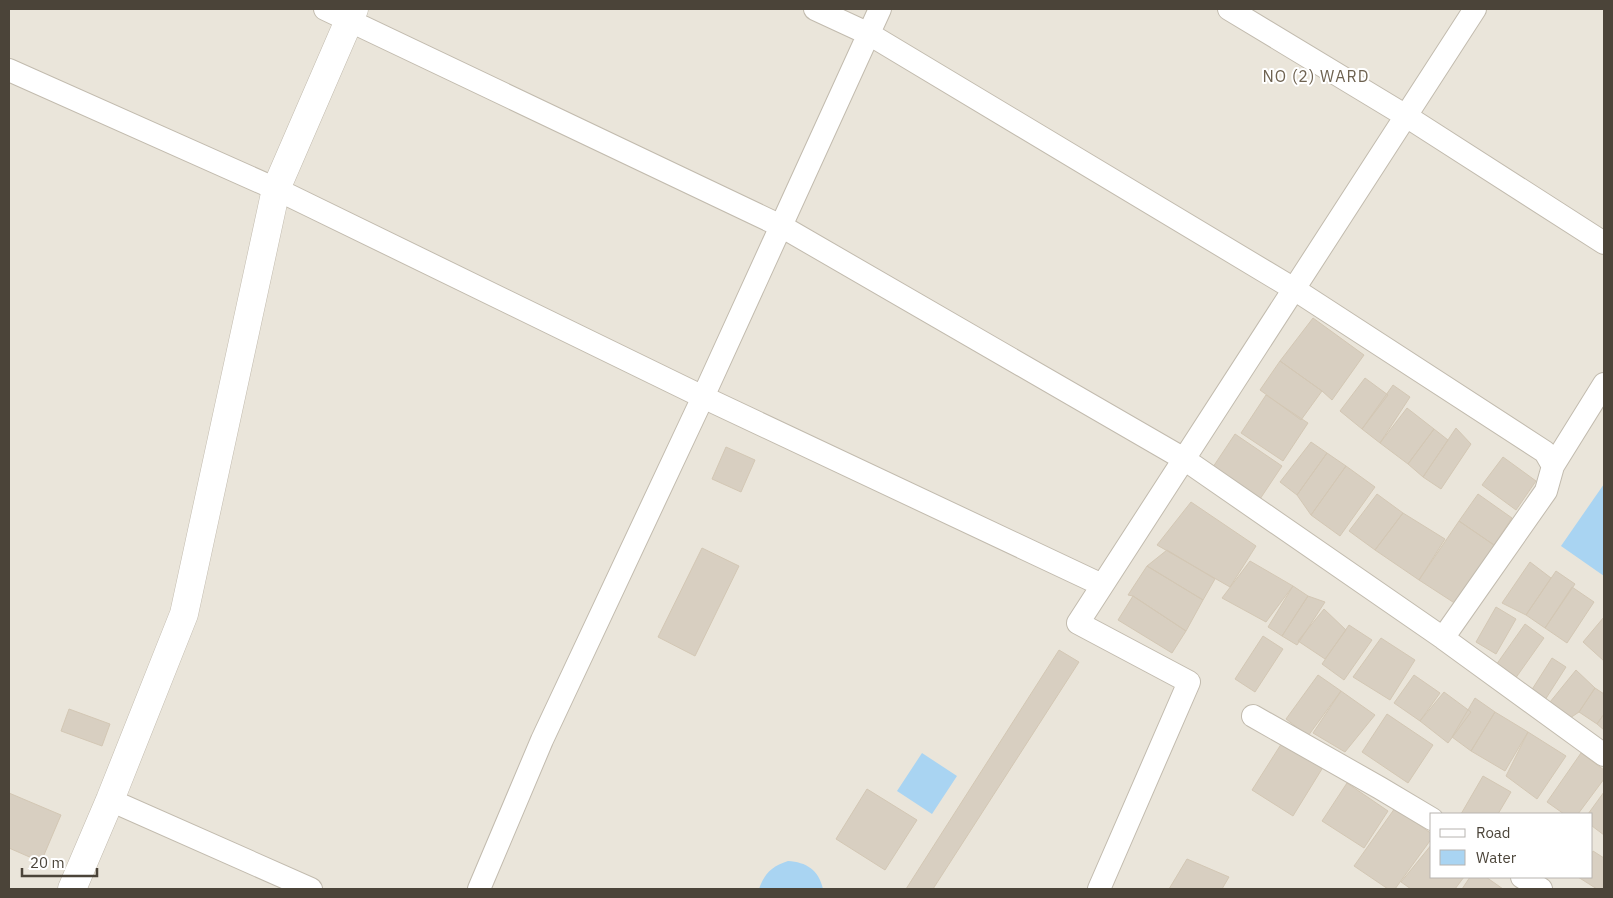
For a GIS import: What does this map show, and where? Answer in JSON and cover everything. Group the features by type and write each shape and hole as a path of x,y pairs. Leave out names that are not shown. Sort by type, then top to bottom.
{"street":[{"path":"325,9 351,14 781,226 1184,459 1443,638 1604,755"},
{"path":"815,9 869,34 1294,289 1546,452 1553,466"},
{"path":"479,889 542,740 703,398 880,9"},
{"path":"1228,9 1406,116 1604,243"},
{"path":"1100,889 1189,682 1078,623 1475,9"},
{"path":"72,889 110,800 184,614 276,189 351,14"},
{"path":"9,70 276,189 703,398 1102,585"},
{"path":"1443,638 1546,491 1553,466 1604,384"},
{"path":"1253,716 1380,788 1430,819"},
{"path":"110,800 311,889"},
{"path":"1524,878 1541,889"}],"shaded area":[{"path":"9,9 1604,9 1604,889 9,889"}],"water":[{"path":"1604,484 1604,576 1561,546"},
{"path":"922,753 957,776 932,814 897,791"},
{"path":"788,861 800,863 811,868 821,882 823,889 759,889 769,871 777,865"}],"building":[{"path":"1313,318 1364,355 1332,400 1280,361"},
{"path":"1280,361 1322,391 1301,420 1260,390"},
{"path":"1365,378 1388,395 1362,429 1340,411"},
{"path":"1393,385 1410,397 1380,443 1362,429"},
{"path":"1266,395 1308,423 1283,461 1241,433"},
{"path":"1407,408 1434,429 1408,464 1380,443"},
{"path":"1456,428 1471,444 1441,489 1423,477"},
{"path":"1434,429 1448,440 1423,477 1408,464"},
{"path":"1235,434 1282,466 1260,499 1213,467"},
{"path":"1311,442 1327,453 1297,495 1280,482"},
{"path":"726,447 755,460 741,492 712,479"},
{"path":"1327,453 1346,466 1311,515 1297,495"},
{"path":"1503,457 1536,481 1516,510 1482,485"},
{"path":"1346,466 1375,487 1340,536 1311,515"},
{"path":"1377,494 1403,513 1375,550 1349,531"},
{"path":"1478,494 1512,518 1494,545 1459,521"},
{"path":"1191,502 1256,546 1230,587 1157,545"},
{"path":"1403,513 1445,539 1419,580 1375,550"},
{"path":"1459,521 1494,545 1456,604 1419,580"},
{"path":"702,548 739,566 695,656 658,637"},
{"path":"1167,550 1215,579 1203,600 1147,566"},
{"path":"1250,561 1293,586 1266,622 1222,598"},
{"path":"1530,562 1551,578 1526,615 1502,603"},
{"path":"1147,566 1203,600 1186,631 1133,596 1128,595"},
{"path":"1556,571 1575,584 1545,628 1526,615"},
{"path":"1293,586 1308,596 1282,636 1268,627"},
{"path":"1572,587 1594,602 1567,643 1545,628"},
{"path":"1133,596 1186,631 1172,653 1118,620"},
{"path":"1308,596 1325,602 1297,645 1282,636"},
{"path":"1496,607 1516,619 1496,654 1476,642"},
{"path":"1324,609 1346,630 1325,659 1298,641"},
{"path":"1604,617 1604,661 1583,642"},
{"path":"1525,624 1544,638 1515,679 1496,665"},
{"path":"1349,625 1372,640 1344,680 1322,664"},
{"path":"1263,636 1283,649 1255,692 1235,679"},
{"path":"1381,638 1415,660 1390,700 1353,677"},
{"path":"1059,650 1079,662 933,889 906,889"},
{"path":"1552,658 1566,667 1545,700 1531,691"},
{"path":"1576,670 1595,688 1579,712 1570,718 1550,702"},
{"path":"1318,675 1341,691 1308,736 1286,719"},
{"path":"1414,675 1440,693 1420,721 1394,703"},
{"path":"1595,688 1604,694 1604,714 1597,724 1579,712"},
{"path":"1341,691 1375,715 1345,752 1313,733"},
{"path":"1444,692 1471,712 1448,743 1420,721"},
{"path":"1475,698 1495,712 1471,751 1452,737"},
{"path":"69,709 110,724 102,746 61,731"},
{"path":"1495,712 1528,732 1505,771 1471,751"},
{"path":"1387,714 1433,745 1408,783 1362,752"},
{"path":"1604,714 1604,730 1597,724"},
{"path":"1528,732 1566,756 1537,799 1506,776"},
{"path":"1285,738 1325,764 1293,816 1252,790"},
{"path":"1581,753 1604,770 1604,779 1579,813 1563,813 1547,802"},
{"path":"1483,776 1511,792 1499,813 1462,813"},
{"path":"1347,783 1388,811 1364,848 1322,821"},
{"path":"867,789 917,820 885,870 836,839"},
{"path":"1604,792 1604,835 1593,827 1593,813 1589,813"},
{"path":"9,793 61,815 41,862 9,848"},
{"path":"1395,808 1430,833 1430,841 1395,889 1388,889 1354,866"},
{"path":"1430,846 1430,878 1463,878 1455,889 1411,889 1401,882"},
{"path":"1593,851 1604,858 1604,889 1597,889 1580,878 1593,878"},
{"path":"1187,859 1229,877 1222,889 1169,889"},
{"path":"1469,878 1487,878 1503,889 1462,889"}],"district":[{"name":"NO (2) WARD","path":"1316,76"}]}
